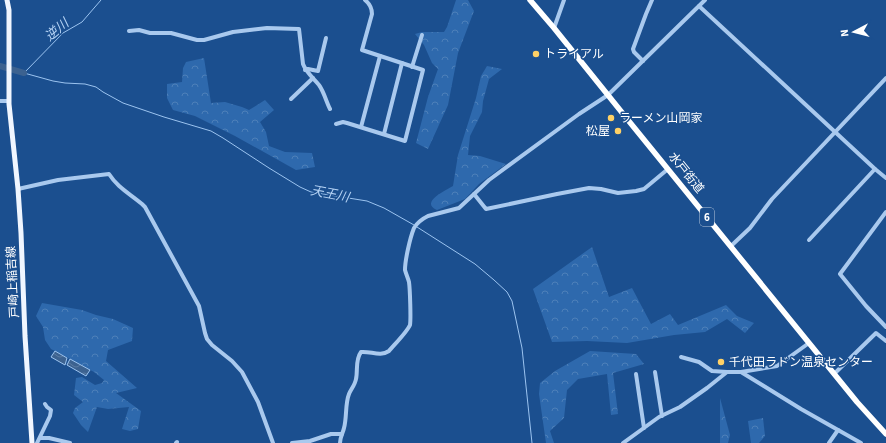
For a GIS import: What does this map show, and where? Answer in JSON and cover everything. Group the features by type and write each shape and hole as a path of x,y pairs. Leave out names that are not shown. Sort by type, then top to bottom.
{"highway":[{"name":"水戸街道","path":"530,0 834,374 886,434"}],"main road":[{"name":"戸崎上稲吉線","path":"7,0 9,10 9,101 21,233 25,343 32,443"}],"street":[{"path":"554,28 564,0"},
{"path":"643,61 633,49 652,0"},
{"path":"340,443 344,427 346,405 356,380 357,359 359,355 361,352 386,354 409,326 409,282 405,271 408,248 415,228 424,218 434,213 459,208 489,180 579,114 608,95 705,0"},
{"path":"336,124 344,122 404,141 423,70 362,50 372,14 372,8 366,1"},
{"path":"699,6 875,170 886,178"},
{"path":"129,31 139,30 150,34 171,33 197,40 204,40 233,32 267,28 299,30 301,57 305,70 319,85 330,109"},
{"path":"412,67 422,35"},
{"path":"305,70 318,70 326,38"},
{"path":"361,127 380,56"},
{"path":"384,134 402,63"},
{"path":"291,99 313,78"},
{"path":"731,246 750,228 772,199 886,78"},
{"path":"0,100 9,101"},
{"path":"474,194 486,209 590,188 618,192 636,191 644,189 668,168"},
{"path":"809,240 875,170"},
{"path":"18,189 58,180 109,174 120,187 142,204 199,306 207,339 242,372 258,402 273,443"},
{"path":"886,212 840,274 866,306 886,327"},
{"path":"834,374 876,333 886,341"},
{"path":"681,357 699,362 712,371 741,372 777,366 809,343"},
{"path":"655,372 662,416"},
{"path":"623,443 662,416 680,407 727,372"},
{"path":"741,372 801,409 861,443"},
{"path":"636,374 644,428"},
{"path":"37,443 50,416 51,410 46,404"},
{"path":"829,443 838,430"},
{"path":"292,443 310,441 331,434 342,434"},
{"path":"40,438 49,438 70,443"}],"green space":[{"path":"456,0 468,0 474,11 458,53 448,105 428,149 416,143 428,97 438,69 432,63 424,45 415,34 422,32 444,32"},
{"path":"204,58 211,103 225,102 249,110 265,100 274,110 260,122 266,132 269,146 285,152 312,153 315,167 296,170 235,136 195,116 173,110 167,98 167,84 182,82 183,68 186,62"},
{"path":"487,66 502,69 489,79 483,101 482,112 470,136 468,155 480,156 506,164 479,184 465,199 437,210 432,207 431,203 436,196 453,186 458,155 476,98 481,76"},
{"path":"592,247 609,297 632,288 651,324 670,314 678,325 726,305 737,316 754,323 745,333 727,319 705,332 674,335 627,343 587,341 552,342 533,289"},
{"path":"42,303 82,310 113,319 133,328 132,341 108,350 106,361 137,388 116,393 141,411 138,429 130,431 122,429 129,407 108,409 97,407 88,432 81,425 73,413 75,408 83,402 74,395 76,378 82,377 95,385 102,383 104,380 94,372 51,349 45,340 43,327 36,316"},
{"path":"590,351 636,354 644,364 613,373 618,414 611,415 607,374 578,379 567,390 564,418 550,431 554,443 546,443 539,394 540,383 555,371"},
{"path":"720,398 730,435 728,443 720,443"},
{"path":"763,418 765,436 759,443 751,443 748,421"}],"water":[{"path":"55,351 67,358 65,365 51,357"},
{"path":"70,359 90,370 86,376 67,365"}],"waterway":[{"name":"天王川","path":"101,0 82,22 63,33 24,73 53,81 85,84 96,87 123,103 211,131 300,187 311,192 367,201 384,208 414,225"},
{"name":"天王川","path":"0,66 24,73"},
{"name":"天王川","path":"417,227 475,264 507,292 512,301 522,348 532,443"}],"place":[{"name":"トライアル","path":"536,54"},
{"name":"ラーメン山岡家","path":"611,118"},
{"name":"松屋","path":"618,131"},
{"name":"千代田ラドン温泉センター","path":"721,362"}],"water label":[{"name":"逆川","path":"57,30"}]}
